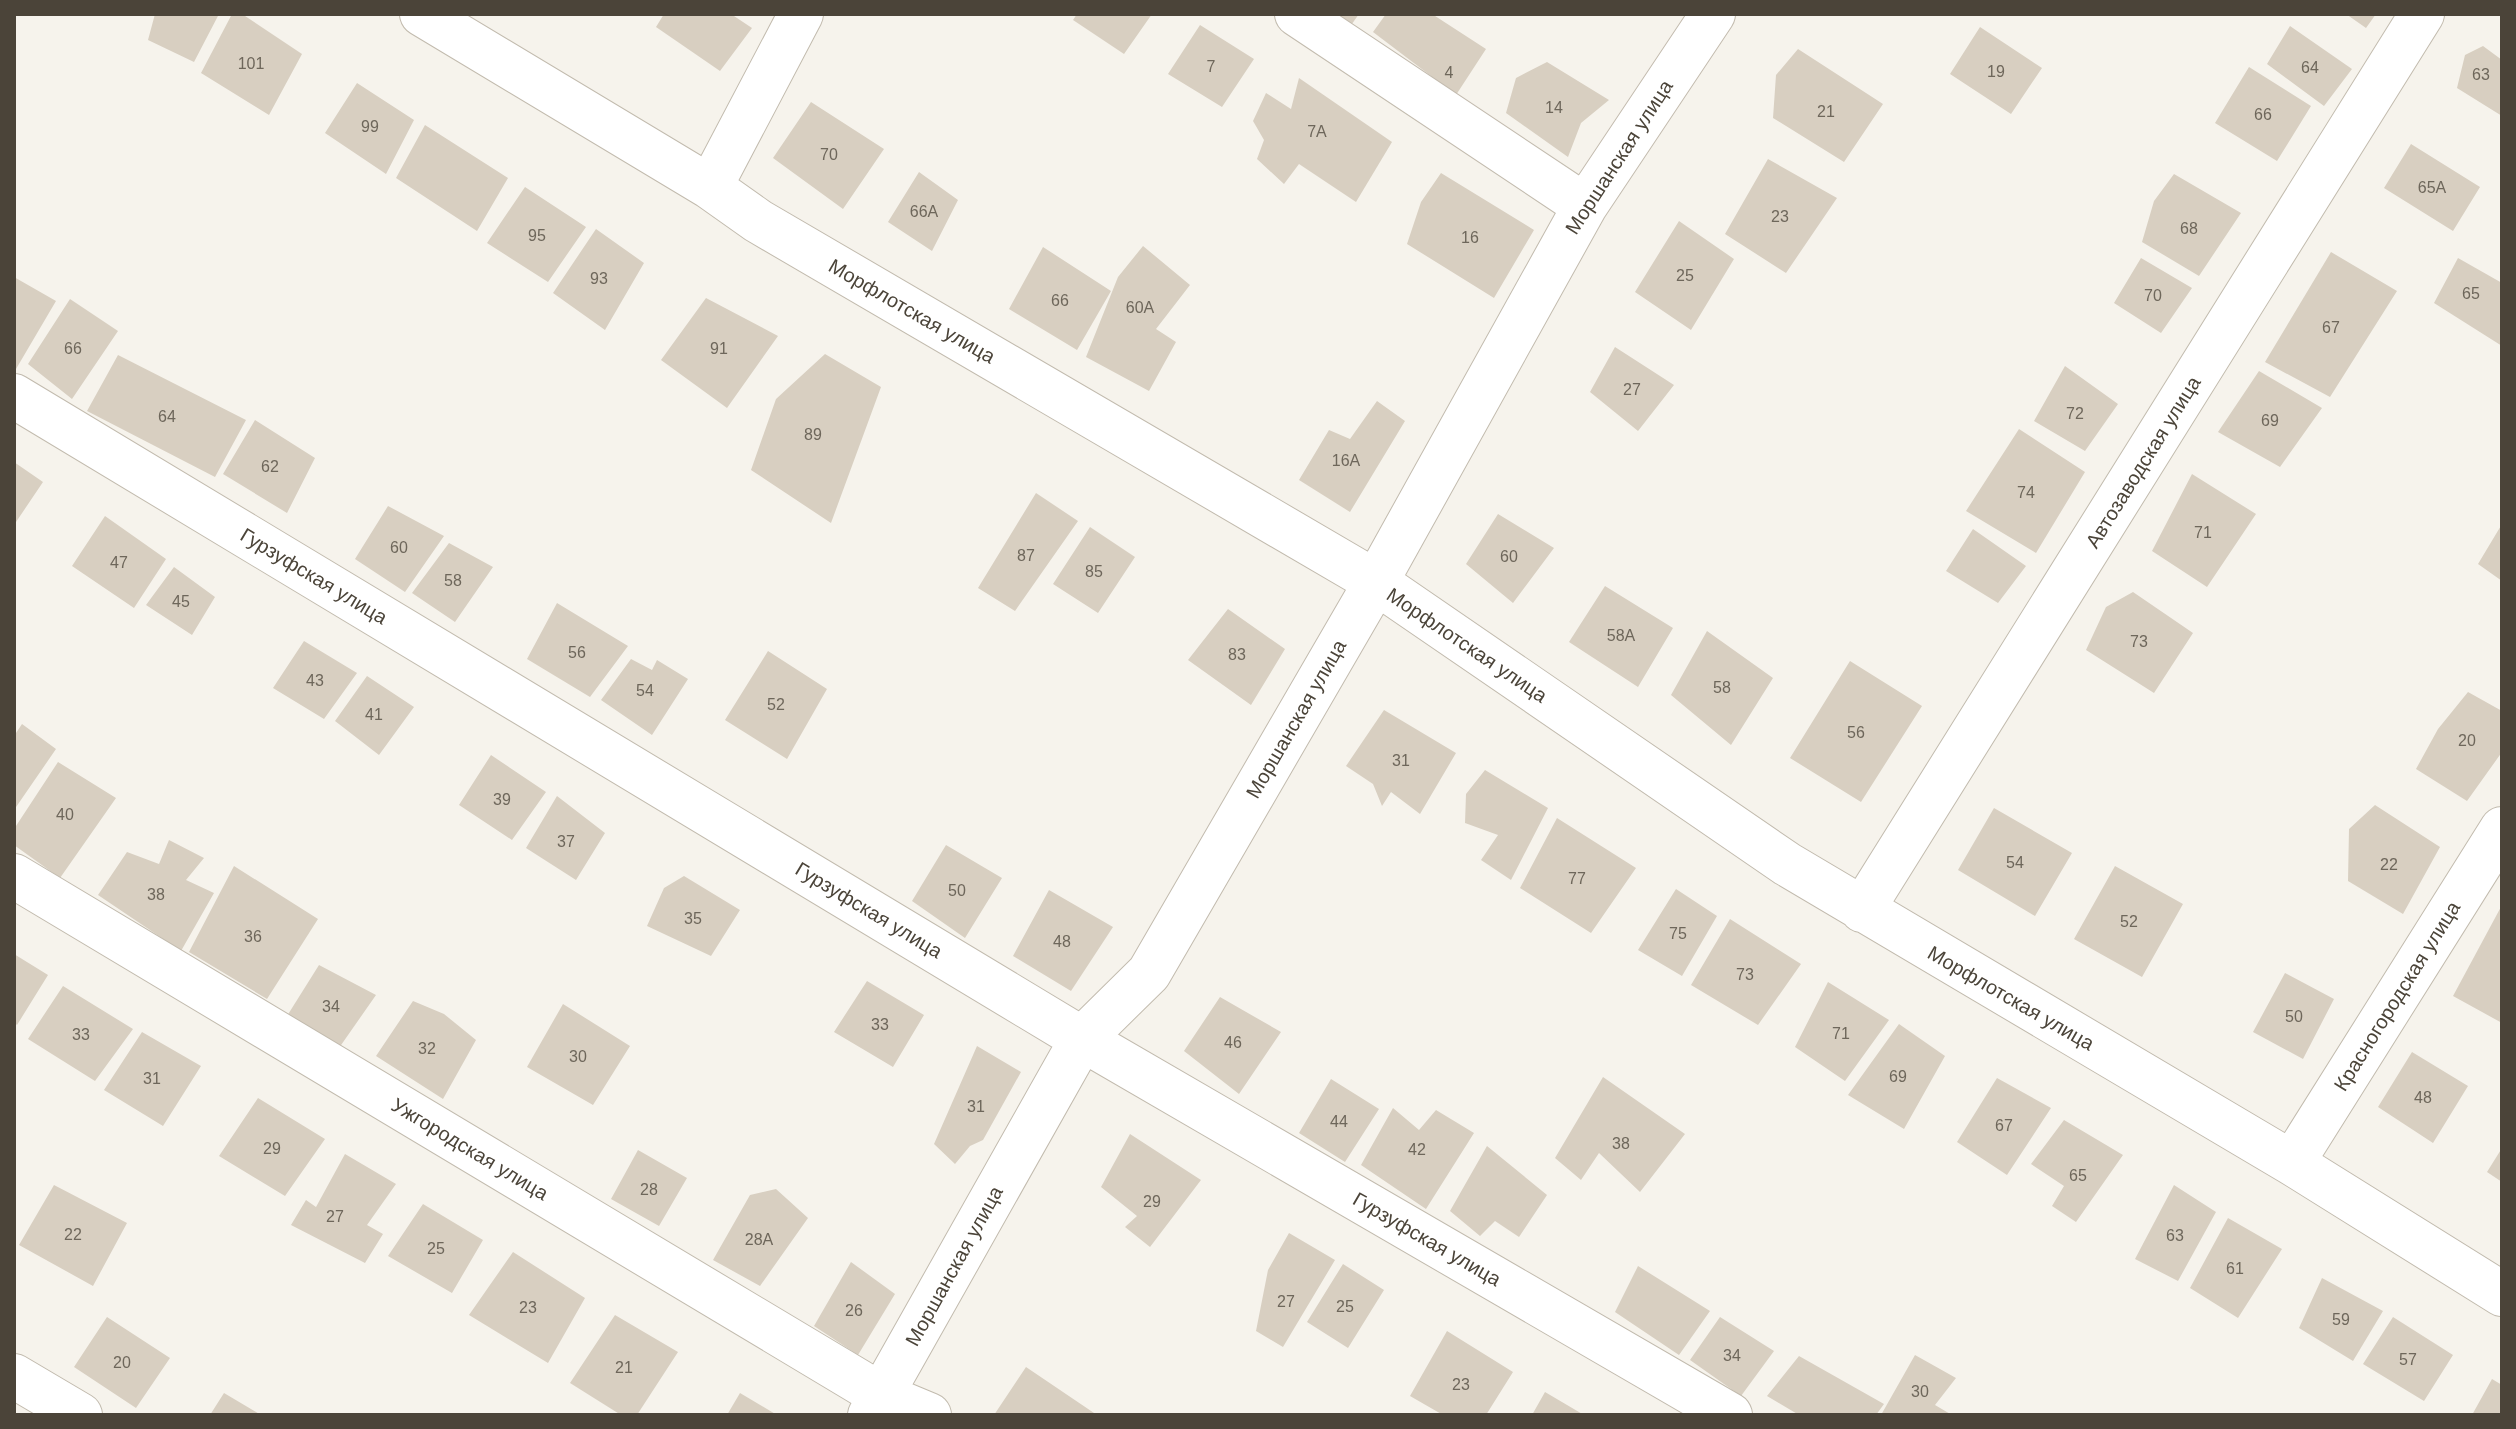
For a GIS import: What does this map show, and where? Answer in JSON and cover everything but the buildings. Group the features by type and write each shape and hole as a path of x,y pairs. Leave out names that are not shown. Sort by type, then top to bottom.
{"street":[{"name":"Морфлотская улица","path":"422,14 710,187 758,221 1376,582 1787,864 2292,1163 2502,1294"},
{"path":"710,187 801,14"},
{"path":"1297,14 1585,206"},
{"name":"Моршанская улица","path":"875,1405 1082,1039 1149,973 1376,582 1585,206 1713,14"},
{"name":"Автозаводская улица","path":"1862,910 2422,14"},
{"name":"Гурзуфская улица","path":"14,396 1082,1039 1730,1415"},
{"name":"Красногородская улица","path":"2292,1163 2502,829"},
{"name":"Ужгородская улица","path":"14,876 875,1405 929,1415"},
{"path":"14,1376 80,1415"}]}
